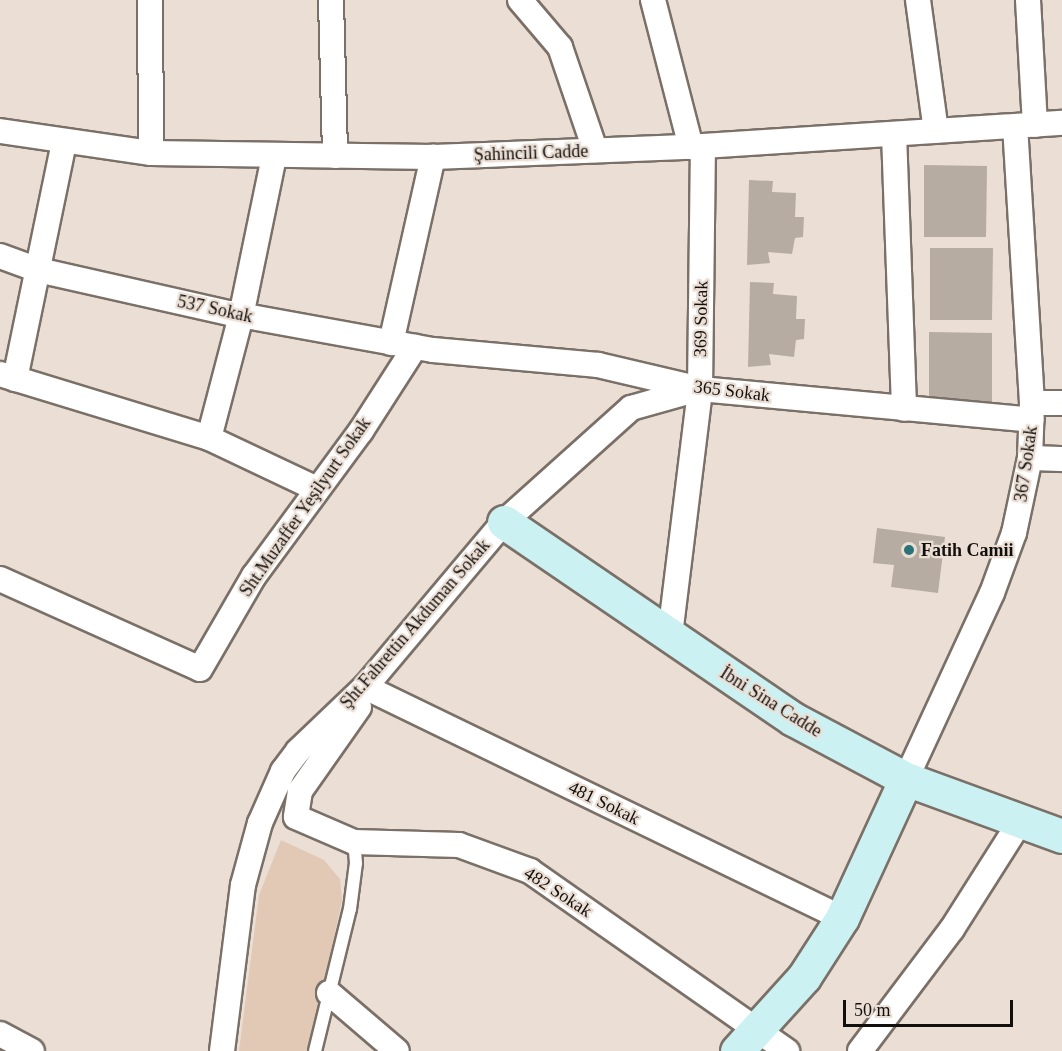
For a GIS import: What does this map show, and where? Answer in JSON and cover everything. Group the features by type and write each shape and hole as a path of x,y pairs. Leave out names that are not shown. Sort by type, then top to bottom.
{"street":[{"path":"150,0 151,153"},
{"path":"331,0 335,156"},
{"path":"520,0 560,47 595,150"},
{"name":"369 Sokak","path":"653,0 697,147 700,389 670,635"},
{"path":"918,0 936,131"},
{"name":"367 Sokak","path":"906,779 992,593 1014,533 1030,458 1032,412 1025,126 1028,0"},
{"name":"Şahincili Cadde","path":"0,131 151,153 433,157 697,147 1062,123"},
{"path":"894,134 904,409"},
{"path":"64,142 38,270 7,377 209,438 316,489"},
{"path":"209,438 241,316 274,156"},
{"path":"391,342 433,157"},
{"name":"537 Sokak","path":"0,256 38,270 241,316 424,349"},
{"name":"365 Sokak","path":"424,349 598,365 700,389 904,409 1032,412 1062,403"},
{"name":"Sht.Muzaffer Yeşilyurt Sokak","path":"0,579 200,669 254,576 316,489 424,349"},
{"name":"Şht.Fahrettin Akduman Sokak","path":"222,1051 243,885 260,823 283,771 298,751 365,687 504,522 631,408 659,397 700,389"},
{"path":"1030,458 1062,459"},
{"name":"İbni Sina Cadde","path":"504,522 793,719 906,779 1062,836"},
{"name":"482 Sokak","path":"365,687 356,713 300,791 296,817 354,842 459,844 530,871 748,1040 788,1051"},
{"name":"481 Sokak","path":"365,687 842,918"},
{"path":"748,1040 804,977 842,918 906,779"},
{"path":"860,1051 965,911 1020,822"},
{"path":"329,993 397,1051"},
{"path":"0,1034 32,1051"}],"lane":[{"path":"315,1051 350,909 356,863 354,842"}],"shaded area":[{"path":"281,840 324,860 340,879 342,900 309,1051 239,1051 259,895"}],"building":[{"path":"924,165 987,166 986,237 924,237"},
{"path":"749,180 773,181 772,192 796,193 795,217 804,217 803,237 795,238 792,254 768,252 770,263 747,265"},
{"path":"930,248 993,248 992,320 930,320"},
{"path":"750,282 774,283 773,294 797,296 796,319 805,319 804,339 796,340 794,357 769,354 771,365 748,367"},
{"path":"929,332 992,333 992,405 929,404"},
{"name":"Fatih Camii","path":"877,528 945,537 938,593 891,587 894,565 873,563"}],"place":[{"name":"Fatih Camii","path":"909,550"}]}
